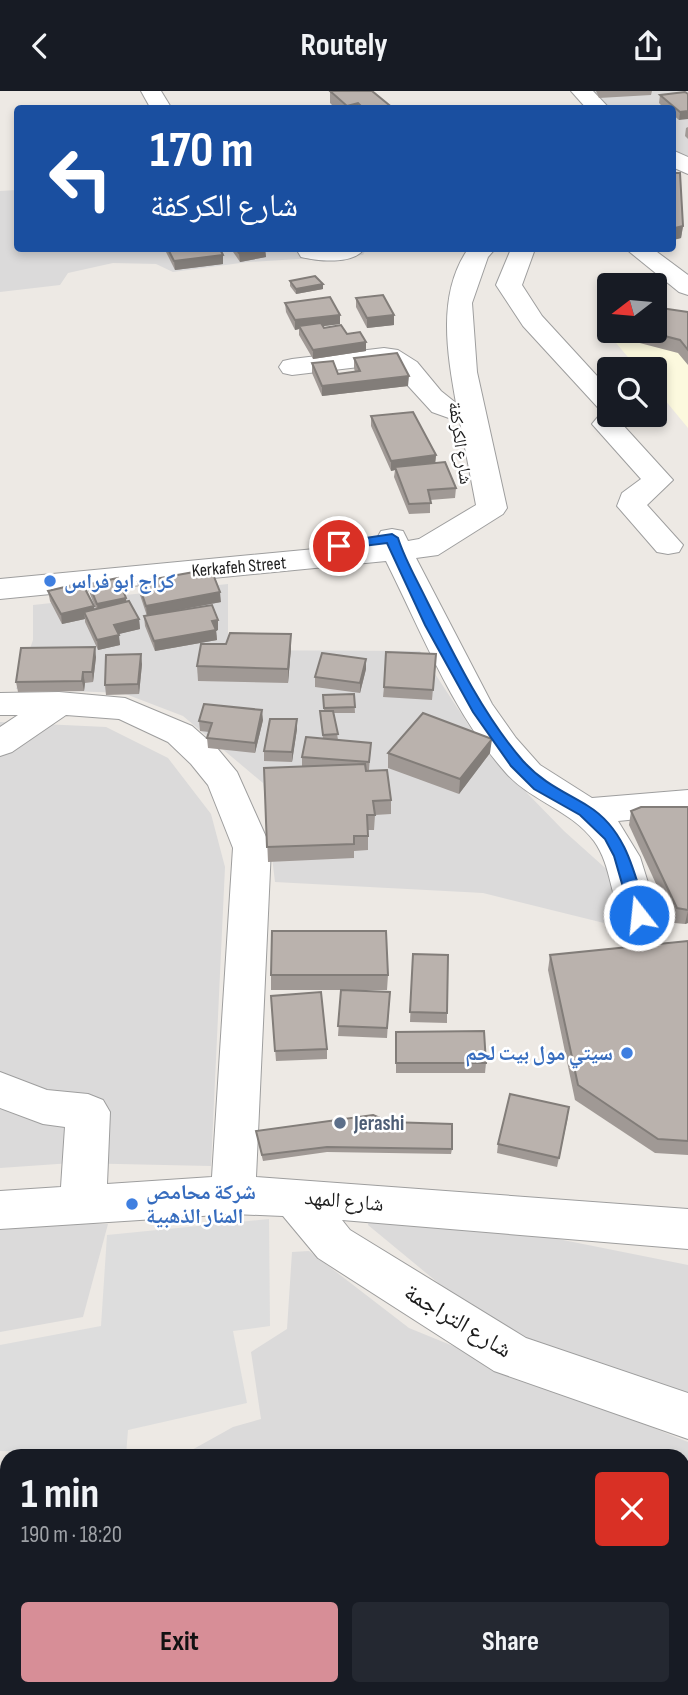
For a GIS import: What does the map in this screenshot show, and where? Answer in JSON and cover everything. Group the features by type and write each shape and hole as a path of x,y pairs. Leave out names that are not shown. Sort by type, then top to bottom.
{"street":[{"path":"581,91 596,105"},
{"path":"310,252 345,252"},
{"name":"شارع الكركفة","path":"0,575 339,546 394,545 445,522 467,502 465,415 446,342 445,293 468,252"},
{"name":"Kerkafeh Street","path":"0,589 345,557 394,545 427,548 492,508 465,415 459,303 479,252"},
{"path":"522,252 509,285 531,321 597,391"},
{"path":"642,252 688,287"},
{"path":"292,367 389,356 405,365 416,383 436,403 465,415"},
{"path":"609,427 658,480 632,499 632,506 668,545"},
{"path":"629,427 688,488"},
{"path":"394,545 432,625 478,708 510,754 539,786 585,811 611,835 622,856 639,915"},
{"path":"419,593 427,548"},
{"path":"345,557 364,560 390,570 419,593"},
{"path":"0,744 59,703"},
{"path":"0,704 59,703 125,709 180,734 204,756 224,781 252,848 233,1195"},
{"path":"585,811 688,802"},
{"path":"0,1089 43,1107 88,1112 83,1205"},
{"name":"شارع المهد","path":"0,1210 233,1195 295,1197 688,1229"},
{"name":"شارع التراجمة","path":"295,1197 334,1244 511,1355 688,1416"}],"shaded area":[{"path":"588,91 688,91 688,171 676,163 676,105 596,105"},
{"path":"14,190 14,252 364,252 363,255 248,262 173,272 156,264 113,263 68,273 60,285 0,292 0,191"},
{"path":"688,312 688,428 667,403 667,357 628,357 616,343 667,343 667,315"},
{"path":"228,584 228,650 420,651 485,750 564,831 622,883 604,923 483,893 275,882 263,783 183,716 123,693 16,689 33,640 33,605"},
{"path":"0,722 106,727 168,758 211,814 225,867 211,1166 72,1163 0,1168"},
{"path":"372,1202 688,1265 688,1403 517,1348 368,1225"},
{"path":"269,1219 270,1326 233,1331 247,1403 128,1430 126,1449 0,1449 0,1345 101,1326 107,1235"},
{"path":"0,1222 108,1224 83,1317 0,1332"},
{"path":"309,1251 409,1328 688,1442 688,1449 194,1449 233,1427 261,1419 251,1352 287,1329 292,1252"}],"building":[{"path":"330,91 372,91 389,105 358,103 346,105"},
{"path":"685,92 688,94 688,111 680,112 676,105 672,105 660,95"},
{"path":"676,173 680,173 683,226 676,228"},
{"path":"170,252 222,252 223,255 174,261"},
{"path":"315,276 323,284 296,289 290,281"},
{"path":"383,295 394,315 367,318 356,298"},
{"path":"330,297 340,315 295,320 285,303"},
{"path":"667,309 688,312 688,350 680,340 667,337"},
{"path":"321,323 324,328 341,325 347,334 360,332 366,342 313,350 299,326"},
{"path":"397,353 409,376 322,386 312,363 333,361 338,374 360,371 354,358"},
{"path":"413,412 436,455 391,461 371,416"},
{"path":"445,462 456,488 428,490 431,503 409,504 395,467"},
{"path":"211,569 220,592 146,606 138,582"},
{"path":"118,578 126,598 97,604 89,584"},
{"path":"82,583 94,606 61,614 48,591"},
{"path":"129,601 139,619 114,625 119,635 97,640 84,612"},
{"path":"212,605 218,620 212,621 216,630 154,641 144,616"},
{"path":"230,633 291,634 288,669 197,666 201,644 226,644"},
{"path":"95,647 92,672 83,672 82,681 16,682 21,648"},
{"path":"386,652 436,654 433,690 384,687"},
{"path":"322,653 366,659 360,683 315,677"},
{"path":"141,654 138,684 105,685 106,655"},
{"path":"354,694 355,707 324,708 323,695"},
{"path":"204,704 262,710 255,743 207,738 212,723 199,721"},
{"path":"320,711 333,711 338,734 323,735"},
{"path":"423,713 492,739 460,779 388,753"},
{"path":"270,719 297,719 292,752 264,751"},
{"path":"306,737 371,743 369,762 302,757"},
{"path":"365,764 366,771 387,770 391,800 373,801 375,815 367,815 368,836 354,836 354,844 267,847 264,768"},
{"path":"641,807 688,807 688,910 677,908 631,811"},
{"path":"272,931 386,931 388,975 271,975"},
{"name":"سيتي مول بيت لحم","path":"688,941 688,1141 658,1139 578,1085 550,955"},
{"path":"413,954 448,955 447,1013 410,1012"},
{"path":"341,990 390,992 387,1028 338,1026"},
{"path":"321,992 327,1049 275,1051 271,996"},
{"path":"484,1031 486,1063 396,1063 396,1032"},
{"path":"510,1094 569,1107 559,1158 498,1144"},
{"path":"373,1115 389,1122 452,1124 452,1149 327,1147 262,1155 256,1131"}],"place":[{"name":"كراج ابو فراس","path":"50,581"},
{"name":"سيتي مول بيت لحم","path":"627,1053"},
{"name":"Jerashi","path":"340,1123"},
{"name":"شركة محامص المنار الذهبية","path":"132,1204"}],"route":[{"path":"339,546 392,538 396,552 419,593 432,625 478,708 498,738 539,786 585,811 611,835 622,856 639,915"}]}
